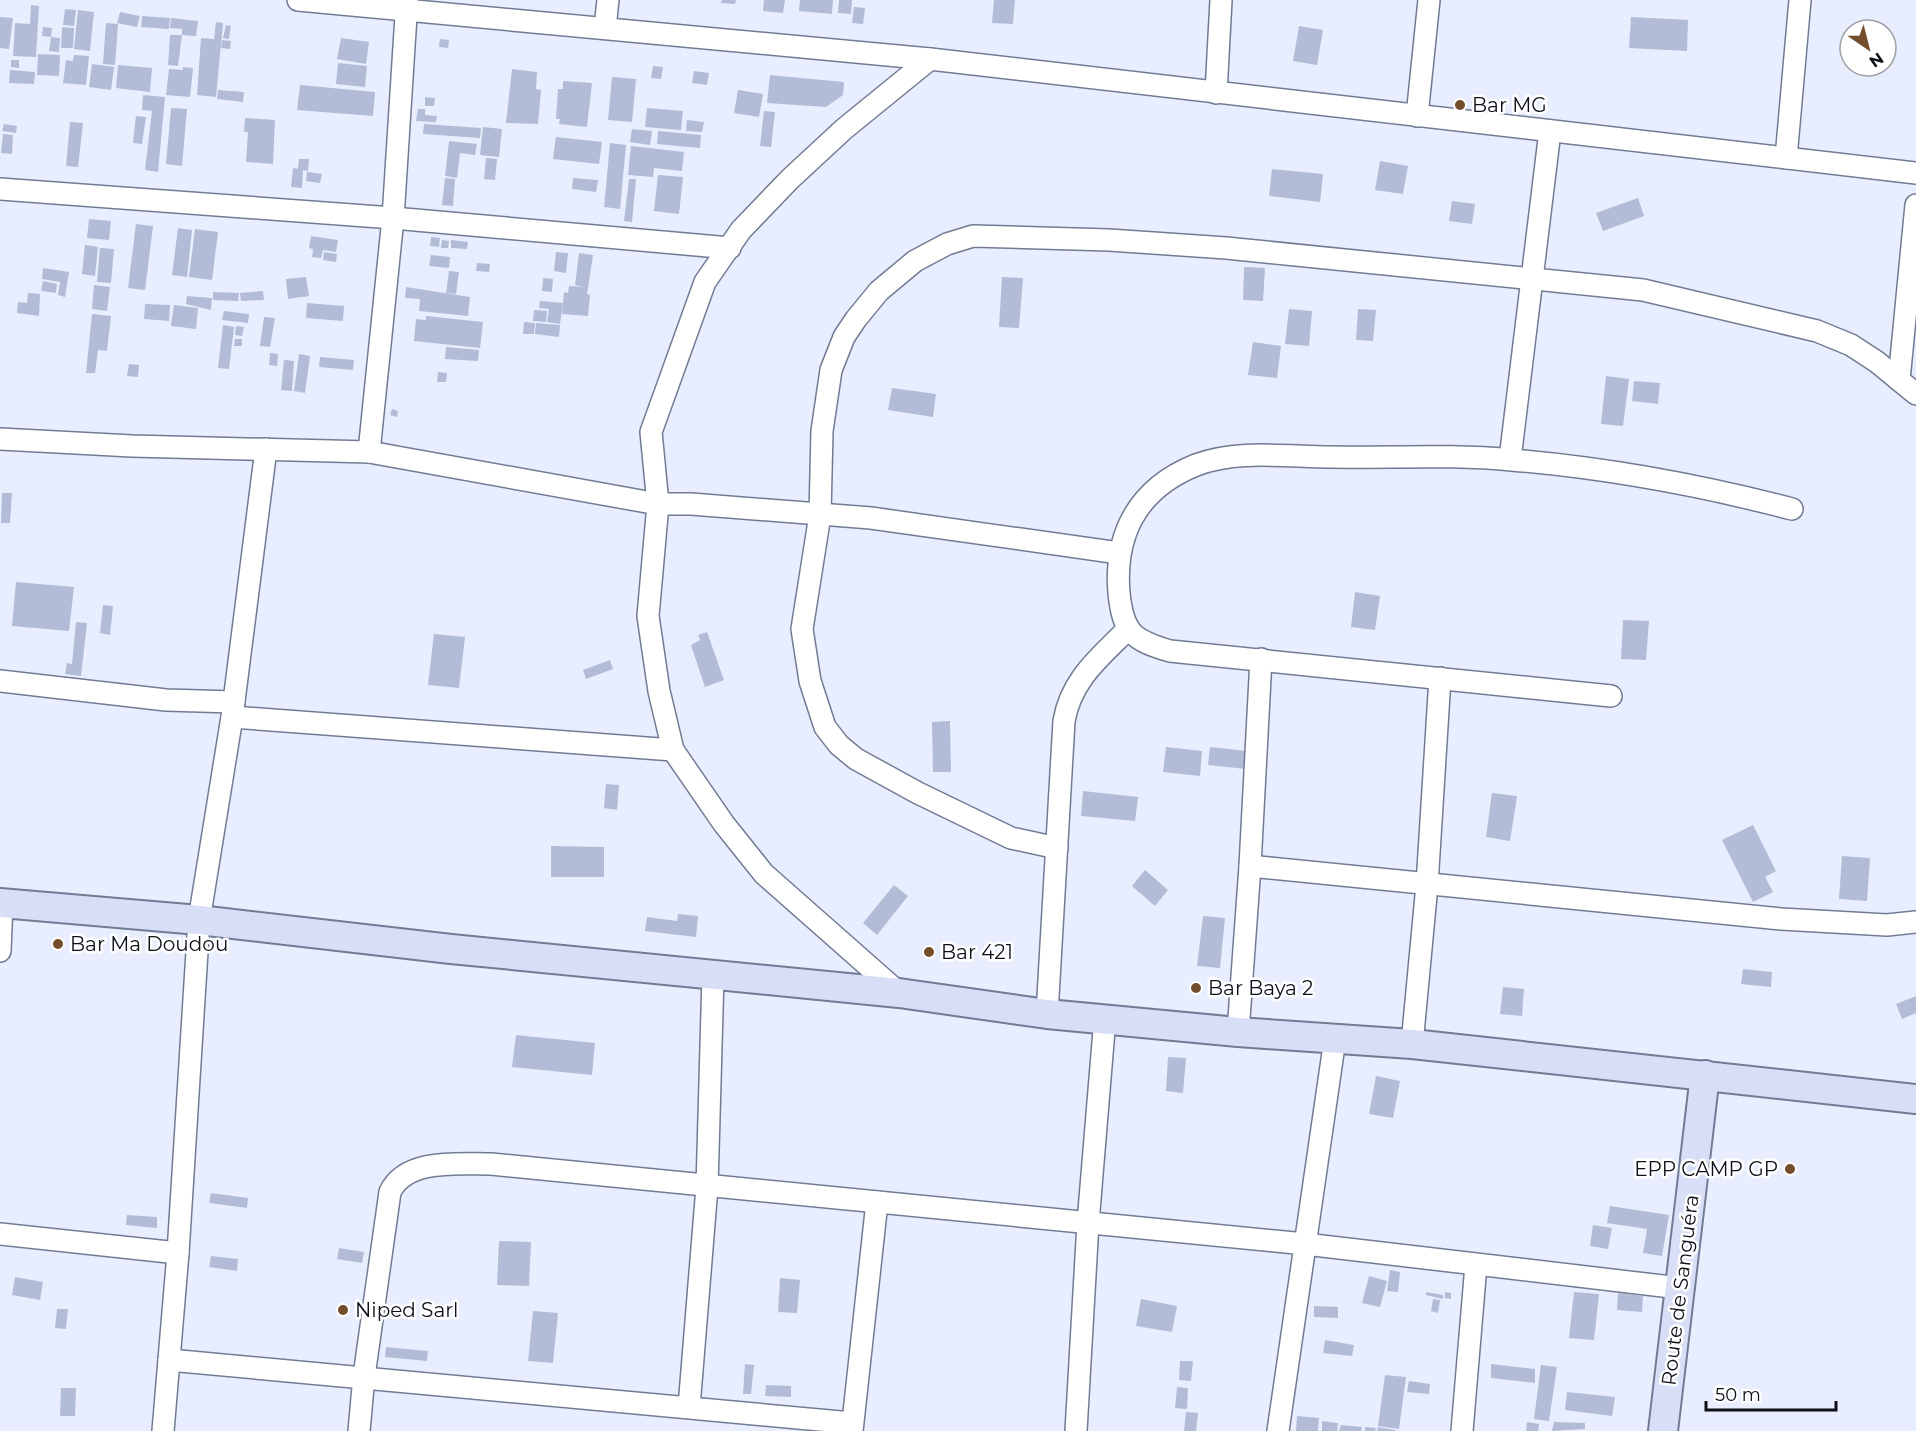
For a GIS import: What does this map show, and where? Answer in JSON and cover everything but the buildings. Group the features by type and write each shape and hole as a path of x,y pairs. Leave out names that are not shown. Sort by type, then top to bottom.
{"street":[{"path":"298,0 406,5 605,28 930,58 1916,173"},
{"path":"605,28 608,0"},
{"path":"1216,93 1221,0"},
{"path":"1417,116 1429,0"},
{"path":"1786,158 1800,0"},
{"path":"369,452 393,218 406,5"},
{"path":"899,993 764,874 724,824 673,750 659,691 648,616 658,504 651,432 705,282 741,230 789,179 844,129 930,58"},
{"path":"1510,459 1550,131"},
{"path":"0,189 393,218 730,248"},
{"path":"1899,380 1916,205"},
{"path":"1057,848 1011,838 918,794 856,759 825,727 810,681 802,629 820,515 822,431 831,370 844,337 879,291 915,261 947,244 973,236 1109,240 1226,248 1533,281 1643,290 1817,331 1851,345 1916,394"},
{"path":"0,439 369,452 658,504 691,504 871,518 1119,553"},
{"path":"163,1431 178,1253 199,920 233,710 266,449"},
{"path":"1611,696 1170,651 1147,644 1127,630 1121,612 1119,553 1130,519 1148,496 1171,478 1217,458 1510,459 1638,475 1792,509"},
{"path":"1047,1014 1064,721 1067,703 1083,674 1127,630"},
{"path":"1238,1032 1261,659"},
{"path":"1412,1044 1427,885 1440,678"},
{"path":"0,681 233,710 673,750"},
{"path":"1250,866 1781,919 1887,925 1916,921"},
{"path":"0,951 1,903 199,920 713,976 899,993 1047,1014 1238,1032 1412,1044 1916,1099"},
{"path":"689,1407 707,1187 713,976"},
{"path":"1076,1431 1088,1223 1105,1018"},
{"path":"1278,1431 1335,1039"},
{"name":"Route de Sanguéra","path":"1664,1431 1705,1075"},
{"path":"359,1431 364,1376 390,1192 399,1177 422,1169 491,1164 1305,1244 1680,1288"},
{"path":"169,1360 689,1407 852,1427 877,1202"},
{"path":"0,1234 178,1253"},
{"path":"1462,1431 1476,1265"}],"place":[{"name":"Bar MG","path":"1460,105"},
{"name":"Bar Ma Doudou","path":"58,944"},
{"name":"Bar 421","path":"929,952"},
{"name":"Bar Baya 2","path":"1196,988"},
{"name":"EPP CAMP GP","path":"1790,1169"},
{"name":"Niped Sarl","path":"343,1310"}]}
